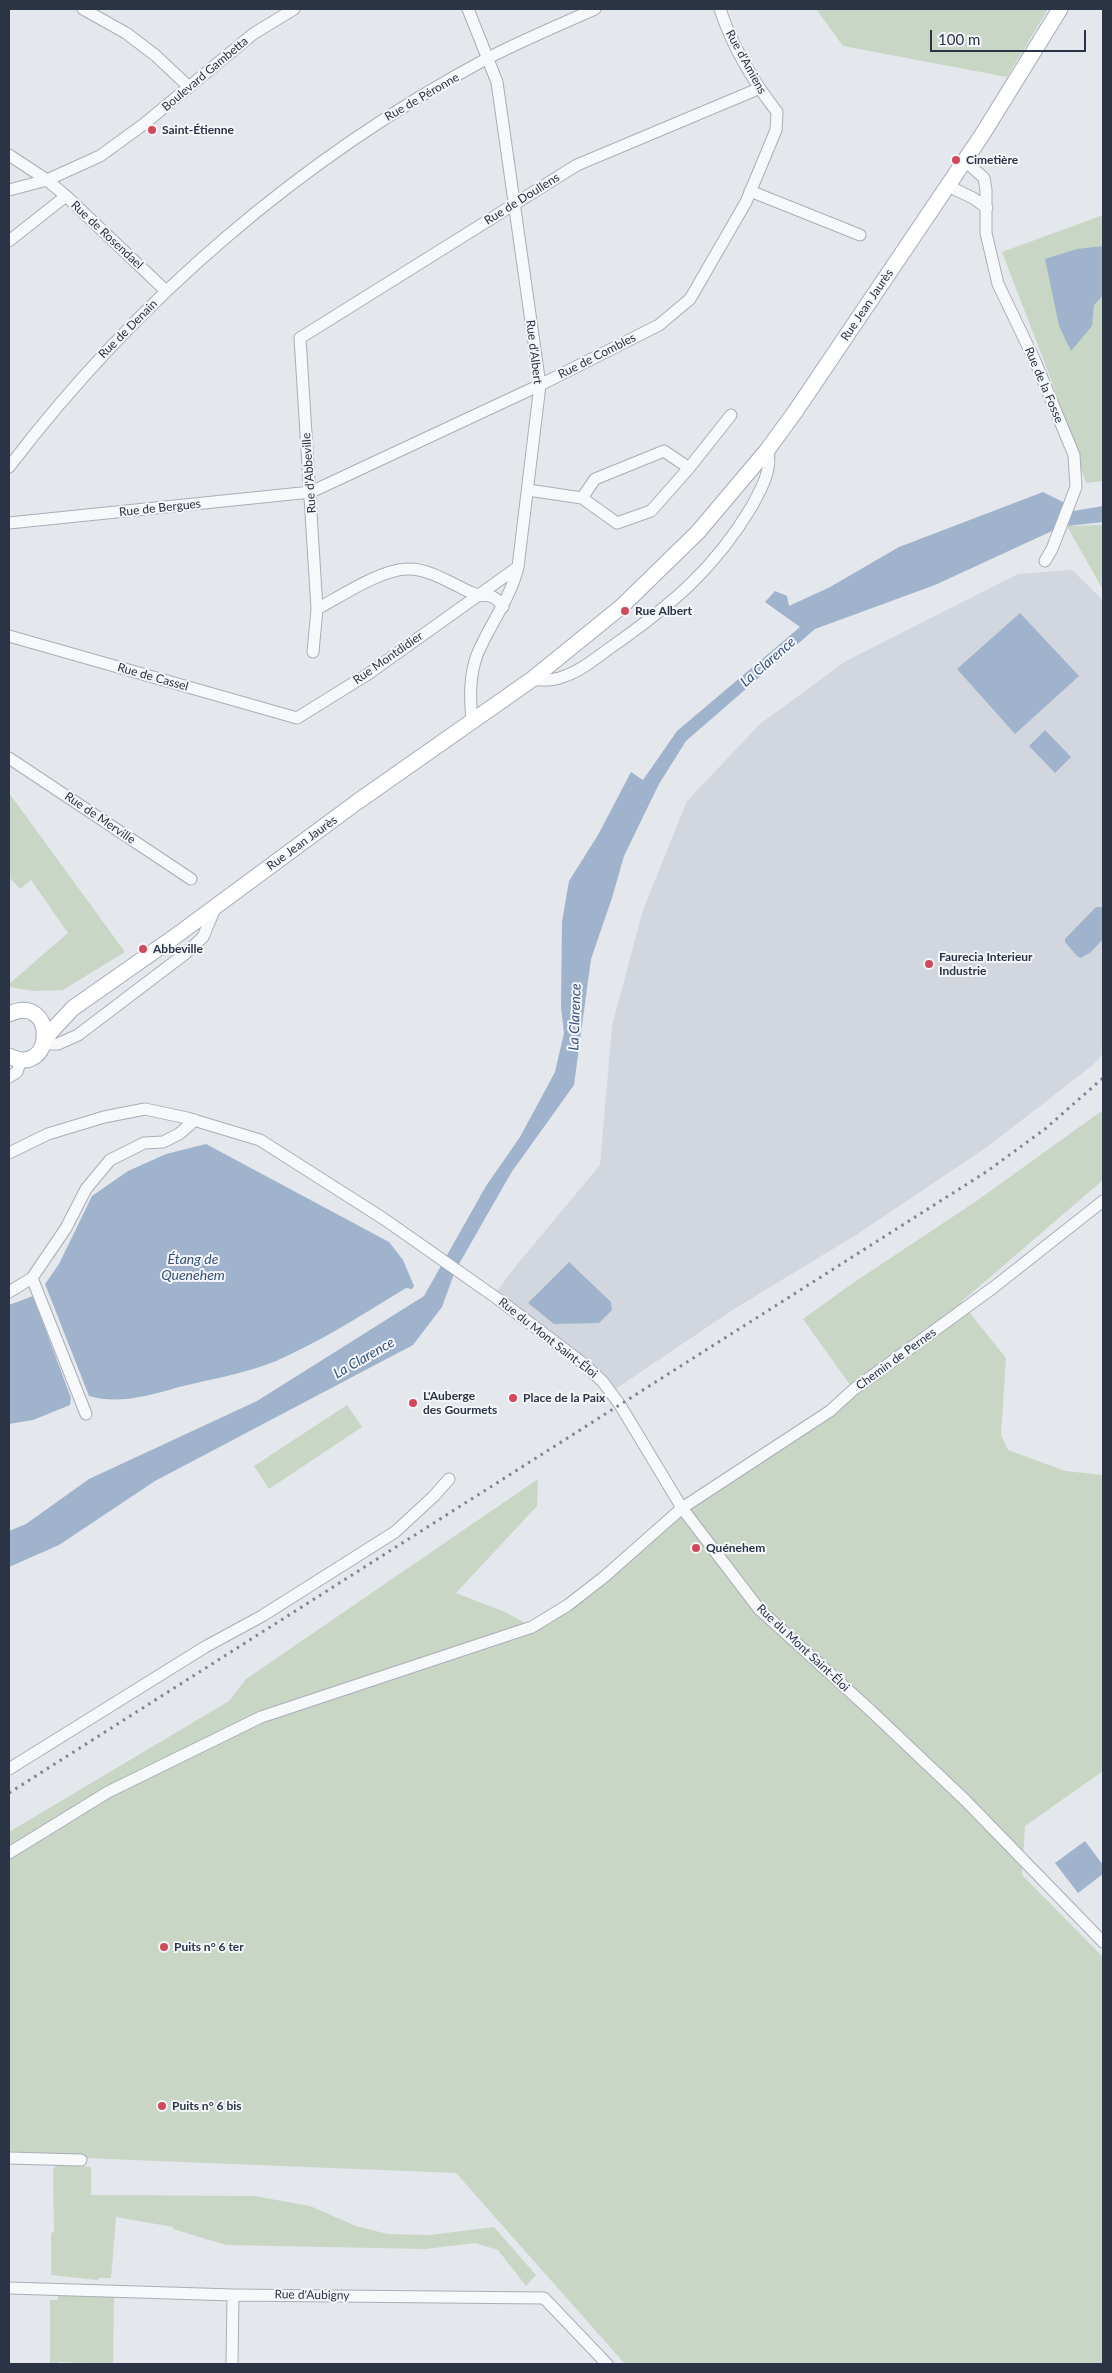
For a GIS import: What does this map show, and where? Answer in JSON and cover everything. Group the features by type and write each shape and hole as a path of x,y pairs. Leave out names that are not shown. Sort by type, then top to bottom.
{"main road":[{"name":"Rue Jean Jaurès","path":"12,1058 37,1054 45,1041 73,1008 357,802 531,680 621,607 662,569 698,532 768,449 965,161 1060,9"},
{"name":"Rue Jean Jaurès","path":"9,1013 22,1010 34,1014 73,1008"},
{"path":"34,1014 43,1024 45,1041"}],"street":[{"path":"84,9 126,34 155,55 189,87"},
{"name":"Boulevard Gambetta","path":"9,190 47,180 100,156 189,87 252,34 294,9"},
{"name":"Rue d'Albert","path":"468,9 498,82 540,385 518,567 513,588 477,656 470,689 472,721"},
{"name":"Rue de Péronne","path":"262,206 378,123 489,58 595,9"},
{"name":"Rue d'Amiens","path":"720,9 727,31 758,89 777,112"},
{"name":"Rue de Doullens","path":"300,338 577,166 758,89"},
{"name":"Rue de Combles","path":"311,492 540,385 659,325 690,299 750,191 776,130 777,112"},
{"name":"Rue de Rosendael","path":"9,155 47,180 66,196 166,291"},
{"name":"Rue de la Fosse","path":"965,161 984,178 987,208 986,233 998,284 1035,361 1074,456 1076,487 1045,561"},
{"path":"948,186 974,198 987,208"},
{"path":"750,191 860,235"},
{"path":"9,241 66,196"},
{"name":"Rue de Denain","path":"9,467 42,423 97,360 166,291 262,206"},
{"name":"Rue d'Abbeville","path":"300,338 317,609 313,652"},
{"path":"528,490 582,498 617,523 651,511 689,468 731,415"},
{"path":"531,680 550,680 573,672 639,628 704,573 733,537 765,483 770,461 768,449"},
{"path":"582,498 595,479 664,451 689,468"},
{"name":"Rue de Bergues","path":"9,524 311,492"},
{"name":"Rue Montdidier","path":"298,718 368,674 476,595 518,567"},
{"path":"317,609 378,576 409,568 431,574 476,595 491,595 497,598 503,607"},
{"name":"Rue de Cassel","path":"9,636 298,718"},
{"name":"Rue de Merville","path":"9,758 190,879"},
{"path":"45,1041 58,1044 78,1035 186,953 203,937 210,926 216,906"},
{"path":"9,1077 17,1072 12,1058"},
{"path":"9,1153 48,1134 104,1117 145,1109 195,1120"},
{"path":"9,1292 17,1289 32,1278 66,1228 86,1189 110,1160 144,1143 163,1142 179,1134 195,1120"},
{"name":"Rue du Mont Saint-Éloi","path":"195,1120 260,1140 384,1219 585,1365 603,1382 620,1404 682,1508 759,1609 869,1708 965,1800 1103,1942"},
{"name":"Chemin de Pernes","path":"9,1852 108,1792 261,1717 532,1627 568,1605 604,1577 682,1508 830,1411 853,1390 994,1288 1103,1201"},
{"path":"32,1278 86,1414"},
{"path":"9,1769 205,1648 262,1616 395,1532 434,1496 448,1479"},
{"path":"9,2158 81,2160"},
{"name":"Rue d'Aubigny","path":"9,2288 233,2294 544,2298 607,2364"},
{"path":"232,2364 233,2294"}],"shaded area":[{"path":"1072,570 1103,600 1103,1053 1093,1065 987,1147 856,1235 734,1309 611,1392 498,1299 498,1290 600,1165 612,1026 643,910 687,801 760,724 846,661 1018,574"}],"green space":[{"path":"816,9 1048,9 1007,77 843,46"},
{"path":"1103,215 1103,481 1086,483 1052,382 1002,252"},
{"path":"1103,525 1103,590 1067,526"},
{"path":"9,793 125,952 63,990 34,991 9,987 9,984 68,933 31,880 20,889 9,877"},
{"path":"1103,1110 1103,1180 961,1302 1006,1358 1001,1435 1008,1450 1065,1471 1103,1475 1103,1771 1025,1826 1022,1875 1103,1957 1103,2364 625,2364 456,2173 9,2155 9,1832 229,1701 246,1679 538,1479 537,1506 456,1593 507,1613 532,1627 682,1508 853,1389 803,1319 853,1283 975,1202"},
{"path":"347,1405 362,1427 269,1489 254,1466"},
{"path":"57,2164 91,2167 91,2195 254,2196 310,2206 356,2226 387,2234 430,2235 494,2227 536,2275 526,2286 498,2250 475,2243 425,2249 226,2245 173,2229 173,2227 116,2217 111,2278 100,2278 97,2280 51,2275 51,2233 54,2232 53,2170"},
{"path":"58,2293 114,2296 113,2364 58,2362 58,2364 50,2364 50,2300 58,2300"}],"water":[{"path":"1103,246 1103,295 1094,305 1092,326 1071,351 1059,326 1045,259 1077,249"},
{"name":"La Clarence","path":"1043,492 1065,503 1073,511 1103,506 1103,522 1067,526 1052,531 935,585 815,629 686,741 659,784 624,856 591,959 574,1085 511,1173 455,1271 442,1307 413,1345 155,1481 59,1545 9,1567 9,1531 26,1524 89,1479 257,1401 424,1296 486,1186 520,1137 555,1072 564,1033 561,1007 562,922 569,881 598,835 631,772 643,780 677,731 800,627 765,602 775,591 787,596 789,606 830,587 899,547"},
{"path":"1020,613 1079,676 1015,734 957,669"},
{"path":"1045,730 1071,757 1055,773 1029,746"},
{"path":"1096,907 1103,907 1103,939 1091,952 1081,958 1065,942 1065,939"},
{"name":"Étang de Quenehem","path":"206,1144 389,1242 403,1260 414,1286 412,1289 406,1288 319,1340 263,1366 146,1396 111,1400 89,1396 45,1284 59,1264 92,1196 128,1171 166,1154"},
{"path":"569,1262 611,1302 612,1310 599,1323 554,1324 528,1303"},
{"path":"33,1296 71,1398 70,1405 33,1420 9,1424 9,1305"},
{"path":"1085,1841 1103,1865 1103,1874 1078,1893 1055,1863"}],"railway":[{"path":"9,1793 986,1172 1045,1129 1103,1078"}],"place":[{"name":"Saint-Étienne","path":"152,130"},
{"name":"Cimetière","path":"956,160"},
{"name":"Rue Albert","path":"625,611"},
{"name":"Abbeville","path":"143,949"},
{"name":"Faurecia Interieur Industrie","path":"929,964"},
{"name":"Place de la Paix","path":"513,1398"},
{"name":"L'Auberge des Gourmets","path":"413,1403"},
{"name":"Quénehem","path":"696,1548"},
{"name":"Puits n° 6 ter","path":"164,1947"},
{"name":"Puits n° 6 bis","path":"162,2106"}]}
